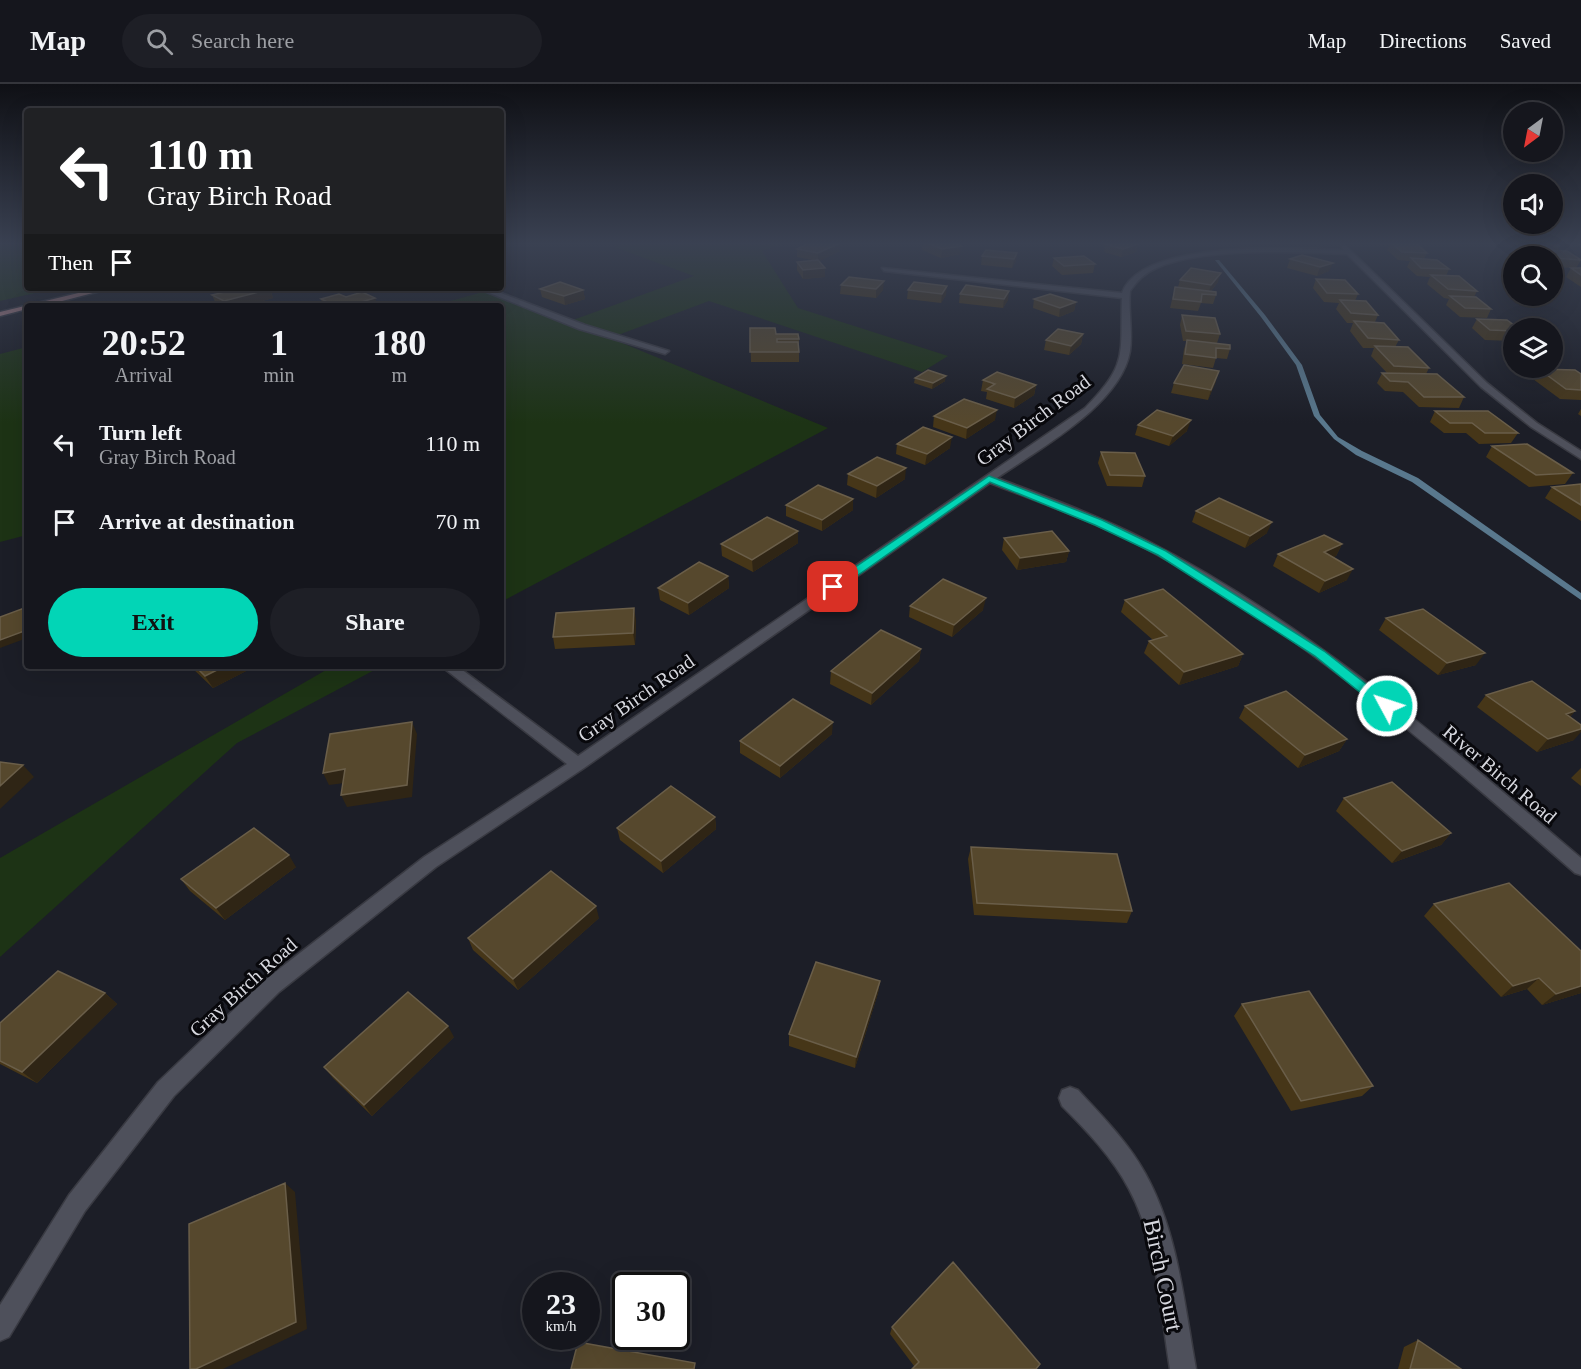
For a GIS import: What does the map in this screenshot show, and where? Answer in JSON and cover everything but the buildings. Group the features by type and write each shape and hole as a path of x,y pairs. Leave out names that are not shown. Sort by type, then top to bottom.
{"main road":[{"path":"0,314 24,309"}],"street":[{"path":"520,303 582,327 665,351"},
{"name":"Gray Birch Road","path":"0,1328 77,1203 166,1089 222,1032 272,986 430,862 579,764 1088,410 1113,384 1127,349 1125,303"},
{"path":"1401,303 1484,385 1581,456"},
{"name":"River Birch Road","path":"989,479 1132,537 1172,559 1277,625 1353,678 1581,868"},
{"path":"452,669 579,764"},
{"name":"Birch Court","path":"1070,1098 1111,1141 1138,1182 1157,1228 1183,1369"}],"green space":[{"path":"443,303 530,303 573,320 620,303 704,303 610,338 828,428 504,600 504,303"},
{"path":"715,303 795,303 798,308 948,356 922,372"},
{"path":"24,348 24,536 0,542 0,354"},
{"path":"328,669 376,669 237,743 0,957 0,858"}],"waterway":[{"path":"1252,303 1299,365 1317,416 1336,438 1359,453 1415,480 1581,597"}],"route":[{"path":"833,587 989,479 1070,510 1162,553 1230,594 1320,654 1387,706"}]}
